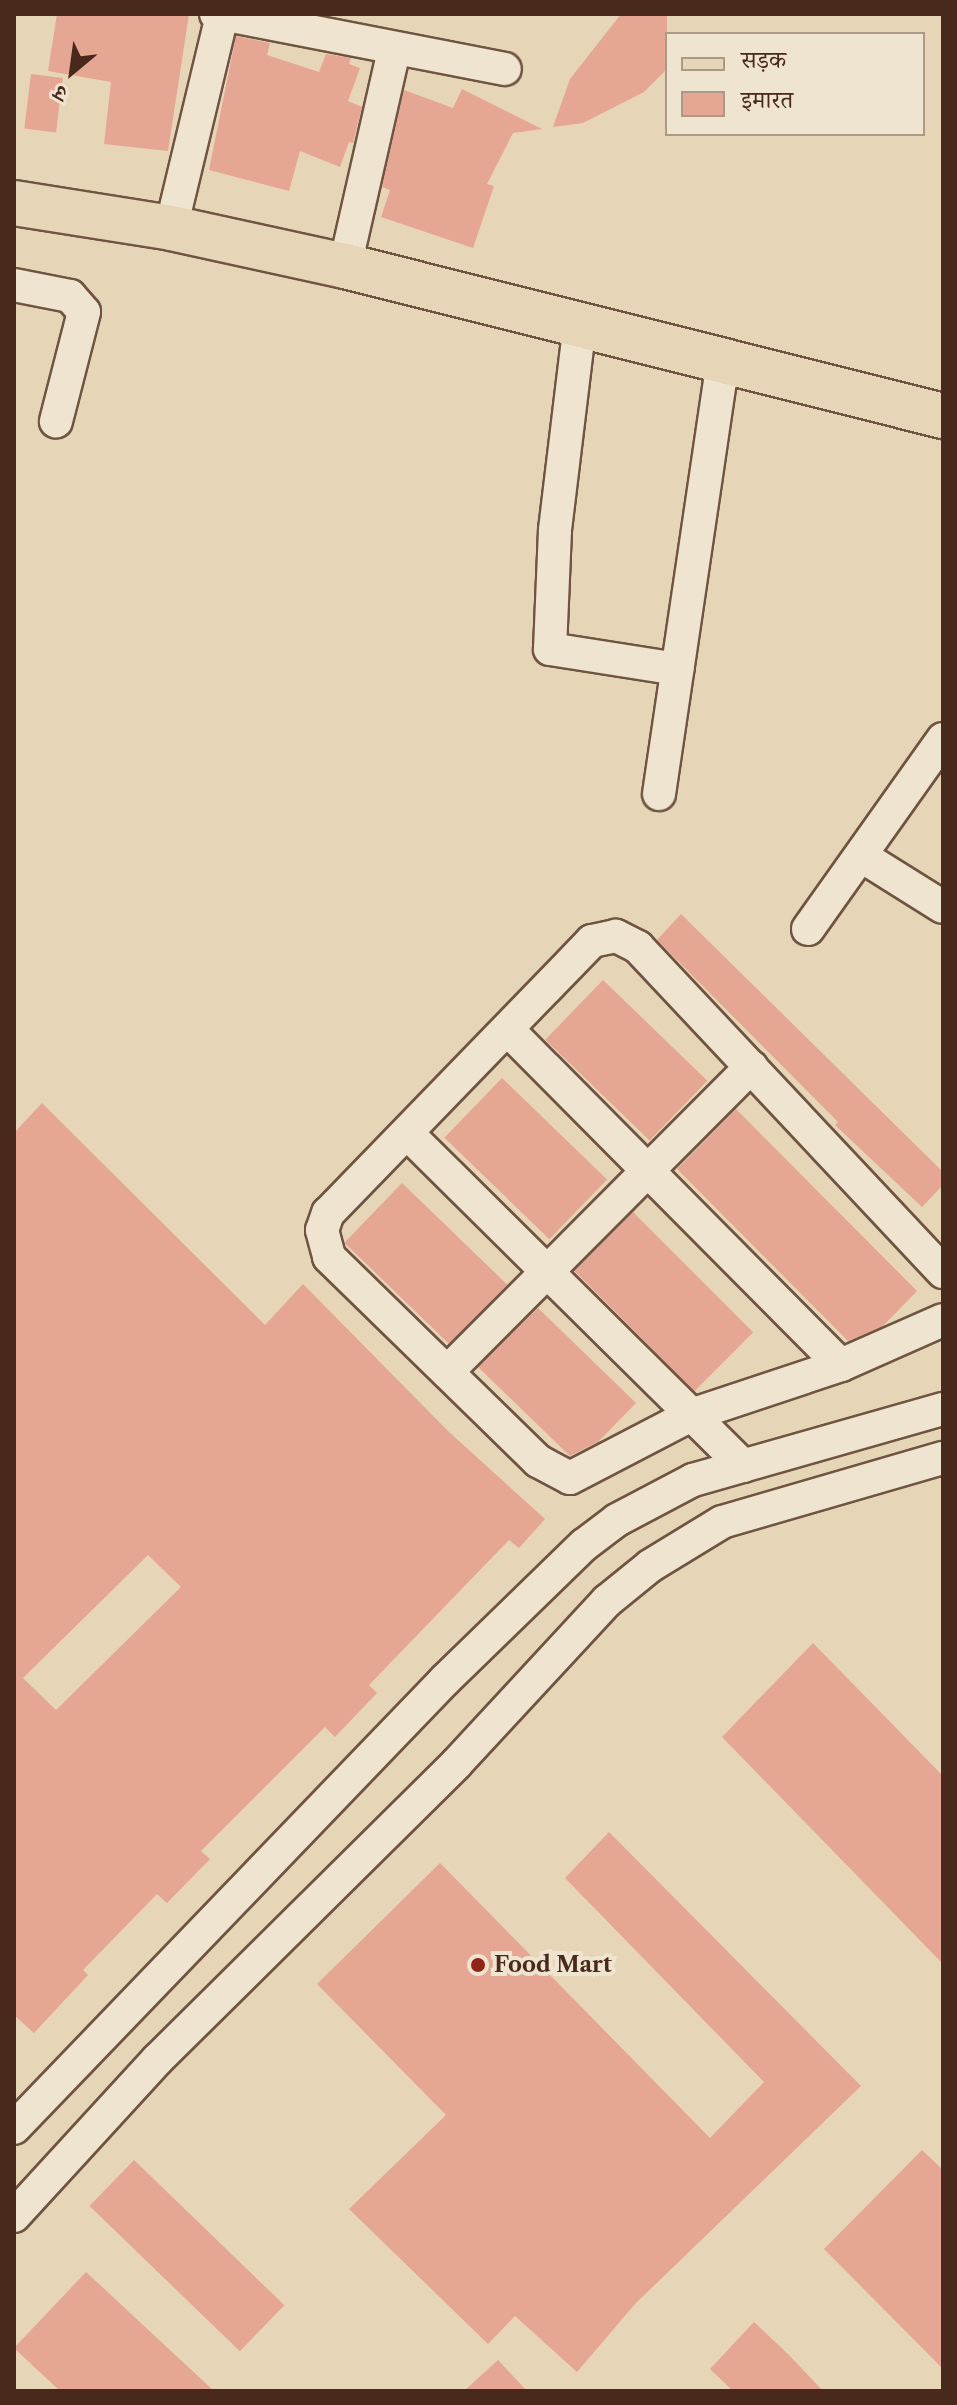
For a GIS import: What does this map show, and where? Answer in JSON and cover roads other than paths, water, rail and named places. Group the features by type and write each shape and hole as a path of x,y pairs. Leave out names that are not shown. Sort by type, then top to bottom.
{"main road":[{"path":"14,203 171,228 345,266 943,416"}],"street":[{"path":"171,228 220,14 505,69"},
{"path":"345,266 394,50"},
{"path":"14,285 70,296 84,312 56,421"},
{"path":"580,323 555,530 550,649 677,669"},
{"path":"659,794 723,360"},
{"path":"808,929 937,757"},
{"path":"863,857 943,907"},
{"path":"943,1272 638,947 616,936 592,941 509,1031 328,1213 323,1246 538,1461 570,1478 691,1415 841,1365 943,1320"},
{"path":"509,1031 841,1365"},
{"path":"447,1372 652,1172 751,1067"},
{"path":"408,1134 744,1466"},
{"path":"14,2128 434,1692 584,1545 617,1520 693,1480 943,1409"},
{"path":"14,2216 157,2060 456,1764 607,1601 650,1566 722,1522 943,1458"}],"place":[{"name":"Food Mart","path":"478,1965"}]}
